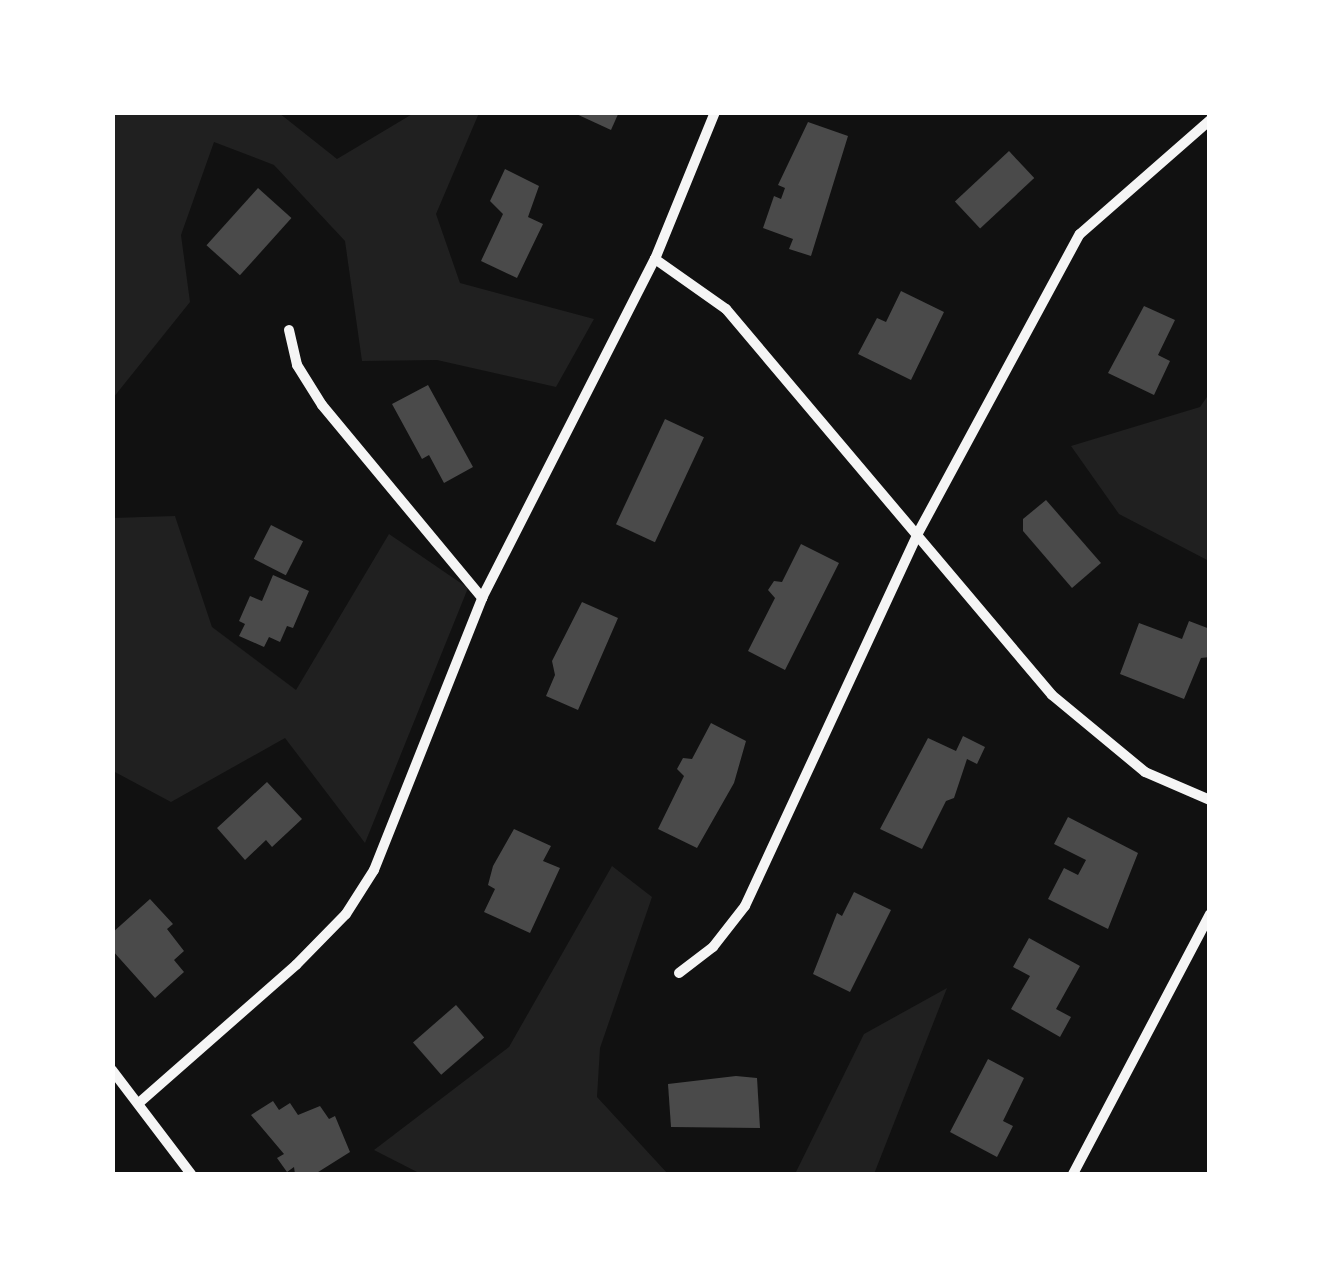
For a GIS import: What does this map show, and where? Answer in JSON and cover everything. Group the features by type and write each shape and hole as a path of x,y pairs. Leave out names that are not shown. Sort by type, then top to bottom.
{"street":[{"path":"140,1102 346,914 374,870 482,598 656,259 715,112"},
{"path":"679,973 713,947 746,906 918,532 1080,234 1210,120"},
{"path":"656,259 726,309 918,532 1052,696 1088,729 1146,772 1210,800"},
{"path":"289,330 297,365 322,405 482,598"},
{"path":"1073,1174 1210,914"},
{"path":"112,1070 191,1174"}],"shaded area":[{"path":"113,112 279,113 337,159 414,113 479,113 436,214 460,283 594,319 556,387 437,360 362,361 345,241 274,165 214,142 181,235 190,302 113,398"},
{"path":"1209,394 1209,561 1119,514 1071,446 1200,407"},
{"path":"175,516 212,627 296,690 389,534 468,588 365,843 285,738 171,802 113,771 112,518"},
{"path":"612,866 652,897 600,1048 597,1097 668,1174 421,1174 374,1150 509,1047"},
{"path":"947,988 874,1174 795,1174 864,1034"}],"building":[{"path":"572,112 619,112 611,130"},
{"path":"808,122 848,136 811,256 789,249 793,239 763,228 774,196 781,199 785,188 778,185"},
{"path":"1009,151 1034,178 980,229 955,201"},
{"path":"505,169 539,186 528,217 543,224 517,278 481,261 503,214 490,201"},
{"path":"258,188 291,218 240,275 206,245"},
{"path":"901,291 944,312 911,380 858,354 877,318 886,322"},
{"path":"1144,306 1175,320 1158,355 1170,361 1154,395 1108,373"},
{"path":"428,385 473,467 444,483 429,455 422,459 392,404"},
{"path":"665,419 704,437 655,542 616,524"},
{"path":"1046,500 1101,563 1072,588 1023,531 1023,519"},
{"path":"271,525 303,541 286,575 254,559"},
{"path":"801,544 839,563 785,670 748,651 775,598 768,590 774,581 782,582"},
{"path":"273,575 309,591 293,628 287,626 280,642 269,637 264,647 239,636 245,624 239,621 250,596 262,601"},
{"path":"582,602 618,618 578,710 546,696 555,675 552,661"},
{"path":"1189,621 1210,629 1210,657 1201,658 1184,699 1120,674 1139,623 1182,639"},
{"path":"711,723 746,741 734,783 697,848 658,829 684,776 677,769 683,758 692,759"},
{"path":"963,736 985,747 977,764 967,759 954,798 946,801 922,849 880,829 928,738 956,751"},
{"path":"267,782 302,819 272,847 266,840 245,860 217,828"},
{"path":"1068,817 1138,853 1108,929 1048,899 1064,868 1078,875 1086,860 1054,844"},
{"path":"514,829 551,846 543,861 560,868 530,933 484,912 495,889 488,885 493,866"},
{"path":"854,892 891,910 850,992 813,974 837,913 842,916"},
{"path":"150,899 173,924 167,929 184,951 174,960 184,972 155,998 112,950 112,933"},
{"path":"1029,938 1080,966 1056,1009 1071,1017 1060,1037 1011,1009 1030,976 1013,967"},
{"path":"456,1005 484,1037 441,1075 413,1042"},
{"path":"988,1059 1024,1078 1003,1121 1013,1126 997,1157 950,1132"},
{"path":"736,1076 757,1078 760,1128 671,1127 668,1084"},
{"path":"273,1101 279,1110 290,1103 298,1115 320,1106 329,1119 335,1116 350,1152 315,1174 295,1174 294,1167 287,1172 277,1158 284,1154 251,1115"}]}
